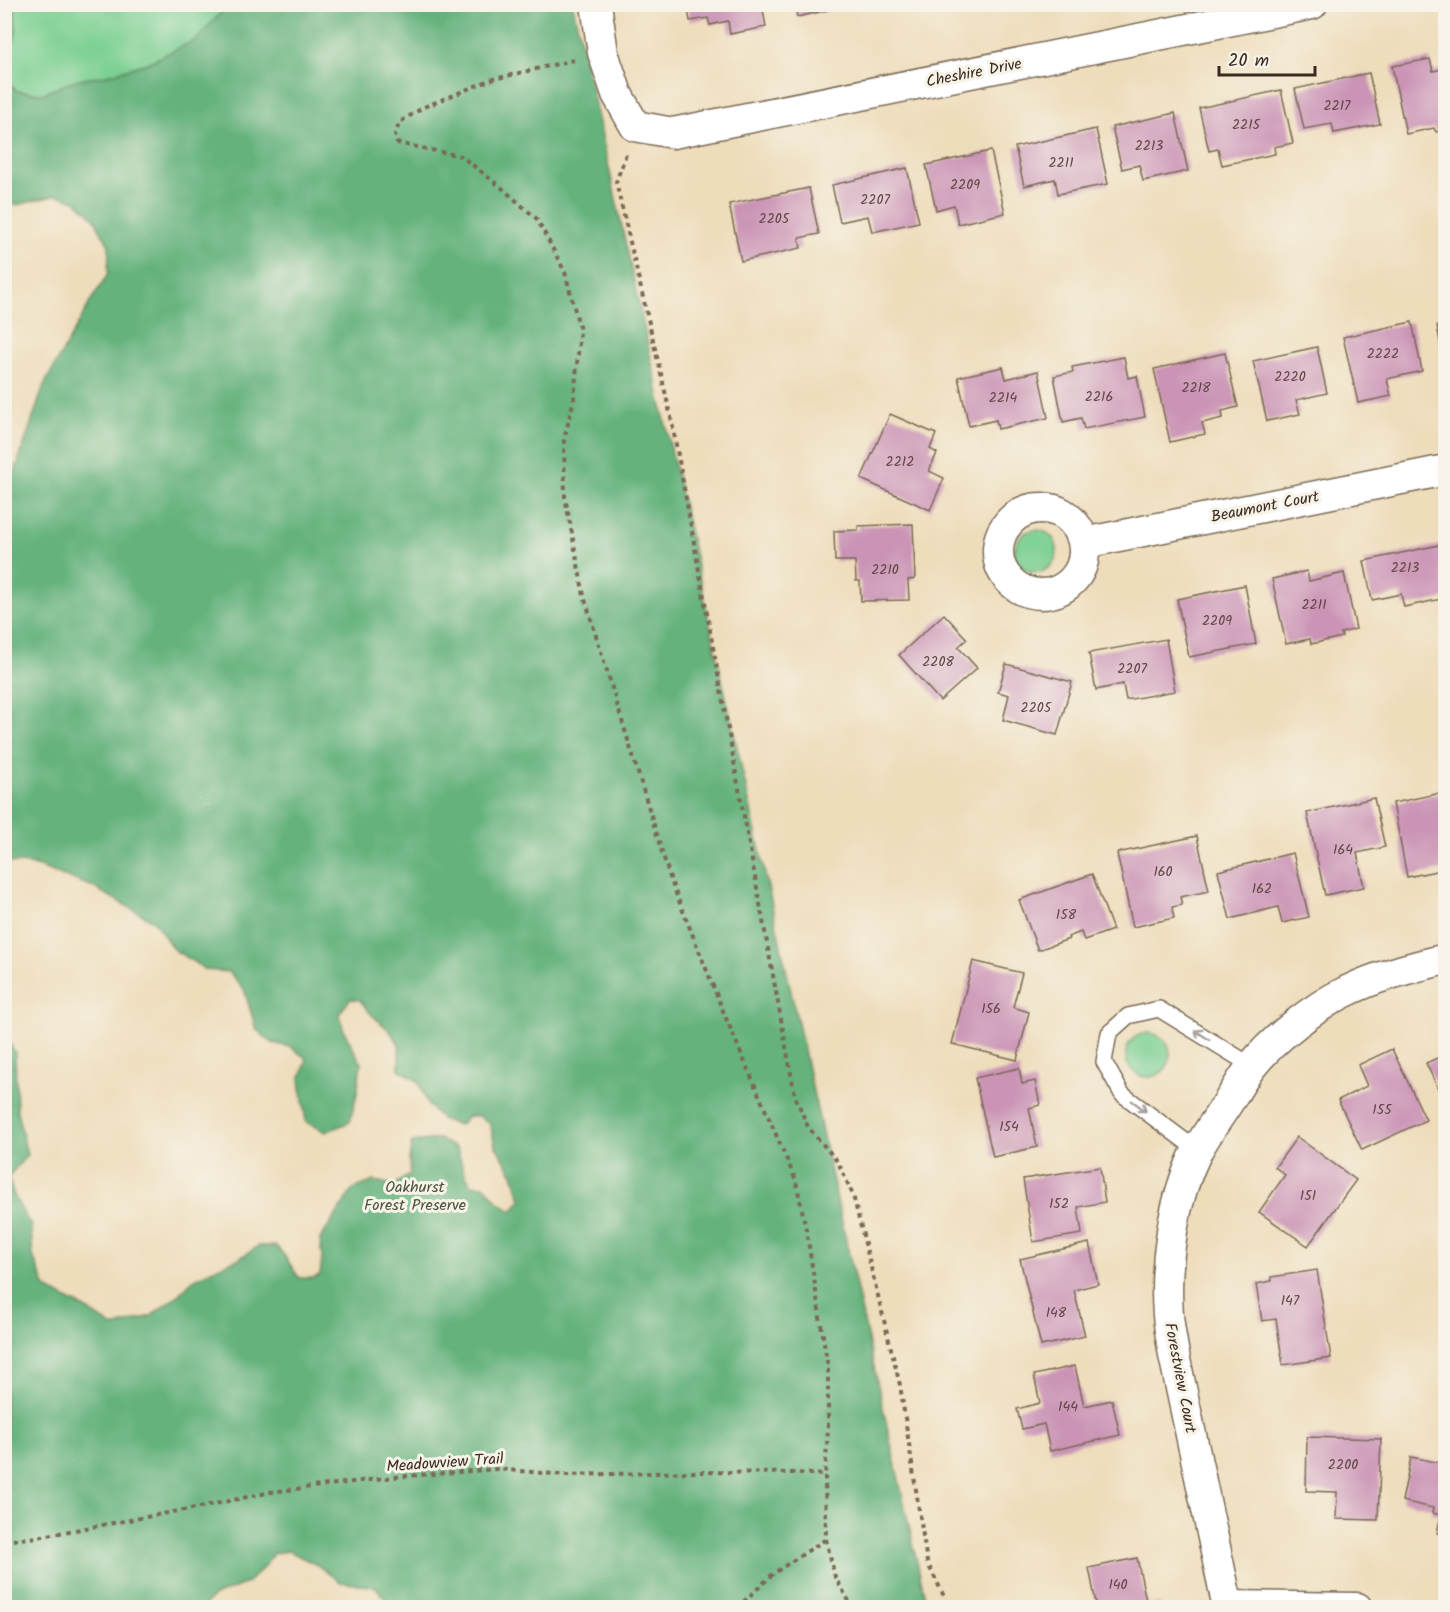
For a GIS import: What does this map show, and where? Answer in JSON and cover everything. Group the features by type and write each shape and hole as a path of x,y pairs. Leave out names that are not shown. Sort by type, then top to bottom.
{"street":[{"path":"596,4 603,53"},
{"name":"Cheshire Drive","path":"603,53 617,94 636,126 674,133 1312,4"},
{"name":"Beaumont Court","path":"1084,543 1446,470"},
{"name":"Forestview Court","path":"1228,1607 1174,1355 1168,1315 1167,1282 1170,1244 1178,1202 1186,1176 1197,1150 1252,1066 1283,1035 1316,1009 1346,992 1390,972 1446,959"},
{"path":"1228,1607 1357,1608"}],"lane":[{"path":"1197,1150 1122,1094 1104,1062 1109,1033 1128,1016 1159,1009 1252,1066"}],"path":[{"path":"603,53 489,80 424,107 400,122 394,134 397,143 461,156 502,188 537,219 565,272 580,330 574,399 564,440 565,497 584,596 671,881 724,1016 796,1181 807,1234 828,1368 826,1539 835,1577 853,1608"},
{"path":"616,183 670,417 795,1096 808,1127 838,1162 853,1195 900,1385 927,1562 950,1608"},
{"name":"Meadowview Trail","path":"4,1541 37,1538 271,1492 394,1477 497,1469 565,1475 709,1472 825,1475"},
{"path":"737,1608 774,1572 826,1539"}],"green space":[{"path":"5,4 14,5 16,32 5,70"},
{"path":"14,5 220,5 221,14 196,40 148,63 104,76 76,80 43,94 17,91 5,80 5,70 16,32"},
{"name":"Oakhurst Forest Preserve","path":"220,5 573,5 927,1607 391,1607 376,1587 340,1582 317,1565 289,1551 273,1553 266,1565 247,1583 214,1596 203,1607 5,1607 5,1034 15,1053 17,1111 27,1155 8,1177 15,1198 31,1226 33,1256 46,1288 84,1308 113,1327 151,1316 193,1280 238,1259 259,1246 276,1246 299,1278 313,1278 320,1275 322,1258 320,1239 353,1189 374,1181 394,1185 410,1174 409,1159 412,1142 439,1139 457,1149 471,1185 485,1186 497,1201 512,1211 521,1199 513,1174 495,1145 490,1124 479,1116 468,1116 460,1125 443,1120 428,1105 418,1081 399,1069 399,1044 389,1030 371,1014 360,1000 350,999 339,1014 344,1031 361,1063 350,1122 326,1132 306,1122 300,1080 307,1059 291,1047 272,1043 256,1029 244,989 229,972 206,970 173,949 154,921 91,886 31,864 5,862 5,497 44,385 108,274 109,246 94,218 76,201 57,195 17,205 5,205 5,80 17,91 43,94 76,80 104,76 148,63 196,40 220,14"},
{"path":"1036,530 1051,536 1057,551 1051,566 1036,572 1021,566 1015,551 1021,536"},
{"path":"1148,1033 1157,1034 1164,1039 1169,1046 1169,1064 1164,1071 1157,1076 1148,1077 1139,1076 1132,1071 1127,1064 1126,1055 1127,1046 1132,1039 1139,1034"}],"building":[{"path":"687,4 762,4 766,27 730,34 728,21 710,25 708,18 690,21"},
{"path":"795,4 837,4 837,8 797,17"},
{"path":"1430,59 1433,71 1446,68 1446,130 1436,132 1434,128 1406,134 1392,66"},
{"path":"1369,73 1380,124 1334,133 1332,124 1304,129 1295,89"},
{"path":"1281,90 1293,143 1274,147 1275,154 1222,165 1218,149 1209,151 1199,108"},
{"path":"1175,113 1188,171 1143,181 1139,165 1122,169 1112,127"},
{"path":"1096,129 1108,184 1058,194 1055,179 1024,186 1015,147"},
{"path":"991,151 1005,213 958,224 954,205 936,210 926,165"},
{"path":"907,168 919,222 872,232 868,216 840,222 832,185"},
{"path":"809,188 819,234 799,238 801,248 741,261 729,204"},
{"path":"1412,322 1422,371 1387,379 1391,396 1358,403 1343,337"},
{"path":"1446,324 1446,362 1444,362 1437,326"},
{"path":"1317,347 1327,393 1296,400 1300,414 1267,421 1253,361"},
{"path":"1225,353 1238,407 1222,411 1223,418 1202,423 1205,434 1170,442 1154,369"},
{"path":"1124,357 1128,378 1137,376 1145,417 1084,429 1081,418 1063,422 1054,376 1073,372 1072,367"},
{"path":"1003,367 1006,379 1038,371 1048,418 998,429 996,420 969,426 958,377"},
{"path":"890,414 936,434 930,449 937,453 929,471 944,478 930,510 861,479"},
{"path":"913,524 915,579 908,580 909,600 861,601 860,581 856,581 855,561 835,561 834,531 858,530 858,526"},
{"path":"1439,545 1446,576 1446,598 1404,607 1401,594 1372,600 1364,561"},
{"path":"1307,571 1309,581 1344,573 1356,629 1341,633 1342,637 1311,644 1310,639 1286,644 1272,579"},
{"path":"1245,585 1256,644 1189,657 1177,599"},
{"path":"944,614 967,639 958,647 977,668 940,701 899,655"},
{"path":"1166,639 1175,691 1126,700 1123,684 1096,690 1089,653"},
{"path":"1006,664 1072,682 1057,735 1003,720 1009,695 998,692"},
{"path":"1446,792 1446,869 1407,877 1393,803"},
{"path":"1374,798 1385,847 1357,853 1364,887 1325,895 1307,813"},
{"path":"1197,836 1209,891 1180,897 1182,905 1172,907 1174,918 1133,927 1117,853"},
{"path":"1293,853 1309,917 1282,923 1278,907 1230,919 1218,871"},
{"path":"1092,874 1113,930 1084,940 1081,932 1068,937 1069,939 1038,950 1019,900"},
{"path":"973,961 1022,973 1013,1007 1029,1012 1017,1060 952,1044"},
{"path":"1392,1049 1426,1120 1362,1150 1338,1100 1367,1086 1358,1065"},
{"path":"1446,1054 1446,1105 1426,1063"},
{"path":"1019,1068 1022,1084 1035,1081 1040,1105 1029,1108 1037,1147 993,1157 975,1078"},
{"path":"1297,1137 1356,1180 1308,1246 1259,1212 1285,1175 1275,1167"},
{"path":"1100,1167 1105,1202 1078,1207 1082,1234 1033,1242 1023,1179"},
{"path":"1089,1243 1098,1284 1074,1290 1085,1336 1041,1346 1020,1259"},
{"path":"1317,1270 1331,1358 1283,1365 1276,1319 1262,1321 1256,1284 1272,1281 1271,1277"},
{"path":"1075,1366 1084,1406 1112,1400 1120,1435 1050,1451 1044,1424 1022,1429 1017,1409 1040,1403 1034,1375"},
{"path":"1307,1437 1381,1439 1378,1520 1336,1519 1337,1492 1306,1491"},
{"path":"1411,1457 1446,1464 1446,1535 1437,1533 1441,1515 1432,1513 1433,1508 1402,1501"},
{"path":"1137,1558 1147,1605 1160,1603 1161,1608 1097,1608 1089,1568"}]}
